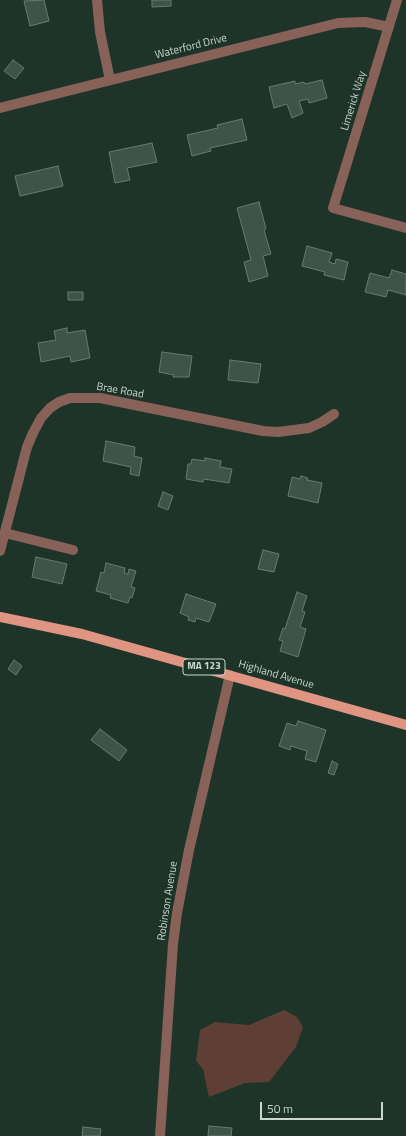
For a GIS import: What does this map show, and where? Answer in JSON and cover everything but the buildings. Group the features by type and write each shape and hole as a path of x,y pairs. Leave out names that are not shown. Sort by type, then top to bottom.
{"main road":[{"name":"Highland Avenue","path":"0,616 82,634 406,725"}],"street":[{"path":"97,0 100,32 110,80"},
{"name":"Limerick Way","path":"398,0 333,208 406,228"},
{"name":"Waterford Drive","path":"0,108 338,23 365,22 389,27"},
{"name":"Brae Road","path":"0,550 27,448 33,433 41,418 50,408 70,398 100,398 278,432 309,428 334,414"},
{"path":"5,533 73,550"},
{"name":"Robinson Avenue","path":"160,1136 173,944 177,913 189,850 230,675"}],"shaded area":[{"path":"284,1010 297,1017 303,1027 296,1047 269,1082 245,1083 209,1097 203,1069 196,1061 200,1030 215,1022 249,1025"}]}
